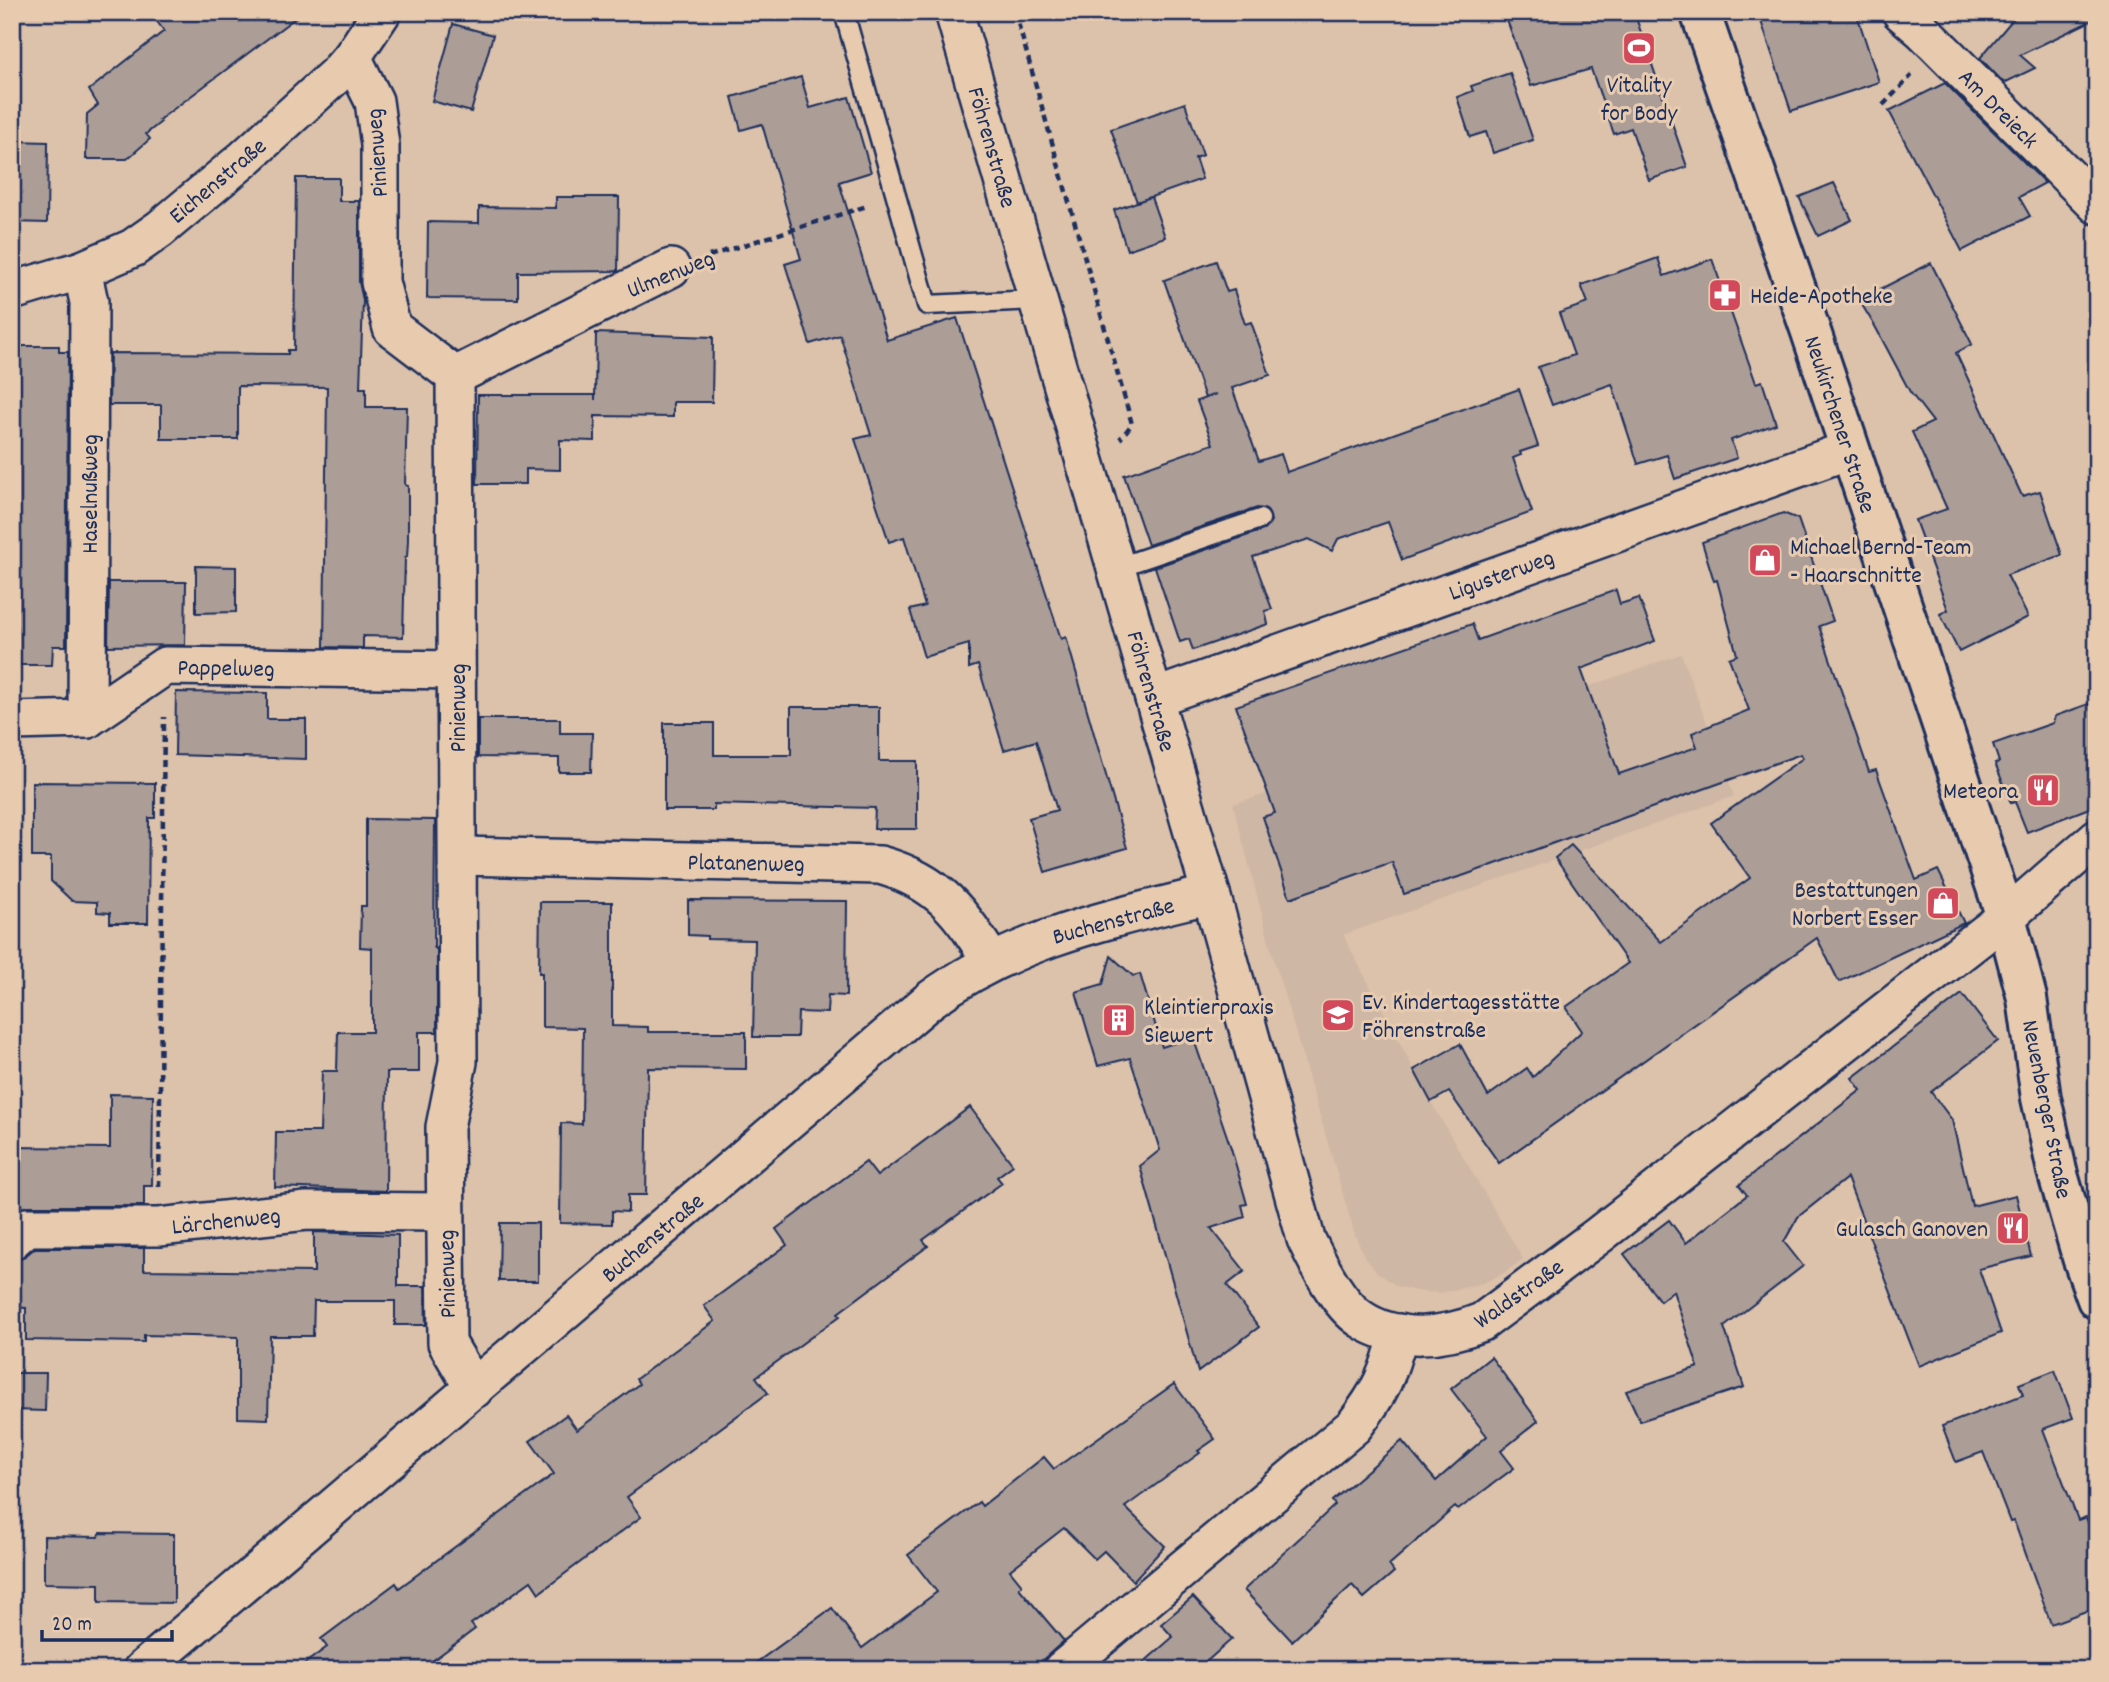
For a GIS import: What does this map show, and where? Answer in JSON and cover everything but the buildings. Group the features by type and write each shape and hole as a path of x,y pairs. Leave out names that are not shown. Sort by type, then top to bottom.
{"street":[{"name":"Eichenstraße","path":"12,291 82,270 133,248 160,229 245,158 337,74 352,57 382,12"},
{"name":"Föhrenstraße","path":"954,12 1211,894 1306,1239 1317,1263 1346,1306 1361,1319 1378,1328 1399,1333"},
{"name":"Neukirchener Straße","path":"1700,12 2006,917"},
{"name":"Am Dreieck","path":"1900,12 2097,205"},
{"name":"Pinienweg","path":"352,57 374,101 380,145 380,282 392,328 455,376 458,1062 445,1127 447,1343 474,1389"},
{"name":"Ulmenweg","path":"455,376 671,268"},
{"name":"Haselnußweg","path":"82,270 89,302 87,719"},
{"name":"Ligusterweg","path":"1154,698 1849,450"},
{"name":"Pappelweg","path":"87,719 165,666 456,670"},
{"path":"12,721 87,719"},
{"name":"Waldstraße","path":"1399,1333 1434,1336 1461,1331 1482,1322 1610,1227 2006,917 2097,838"},
{"name":"Platanenweg","path":"458,856 880,865 905,872 947,900 962,916 992,962"},
{"name":"Buchenstraße","path":"142,1670 930,1000 956,981 1035,942 1211,894"},
{"name":"Neuenberger Straße","path":"2006,917 2027,998 2041,1098 2057,1171 2097,1299"},
{"name":"Lärchenweg","path":"12,1240 27,1227 159,1227 307,1211 445,1212"},
{"path":"1062,1670 1354,1426 1373,1402 1388,1374 1399,1333"}],"lane":[{"path":"844,12 927,305 1038,300"},
{"path":"1116,568 1260,519"}],"path":[{"path":"1015,12 1132,424 1090,478"},
{"name":"Ulmenweg","path":"671,268 896,197"},
{"path":"159,1227 165,666"}],"shaded area":[{"name":"Ev. Kindertagesstätte Föhrenstraße","path":"1681,654 1734,796 1343,935 1431,1102 1523,1259 1504,1273 1483,1283 1459,1289 1439,1293 1397,1286 1378,1273 1365,1258 1355,1235 1274,960 1233,804 1270,793 1273,798"}],"place":[{"name":"Vitality for Body","path":"1639,48"},
{"name":"Heide-Apotheke","path":"1725,295"},
{"name":"Michael Bernd-Team - Haarschnitte","path":"1765,560"},
{"name":"Meteora","path":"2043,790"},
{"name":"Bestattungen Norbert Esser","path":"1943,903"},
{"name":"Ev. Kindertagesstätte Föhrenstraße","path":"1338,1015"},
{"name":"Kleintierpraxis Siewert","path":"1119,1020"},
{"name":"Gulasch Ganoven","path":"2013,1228"}]}
